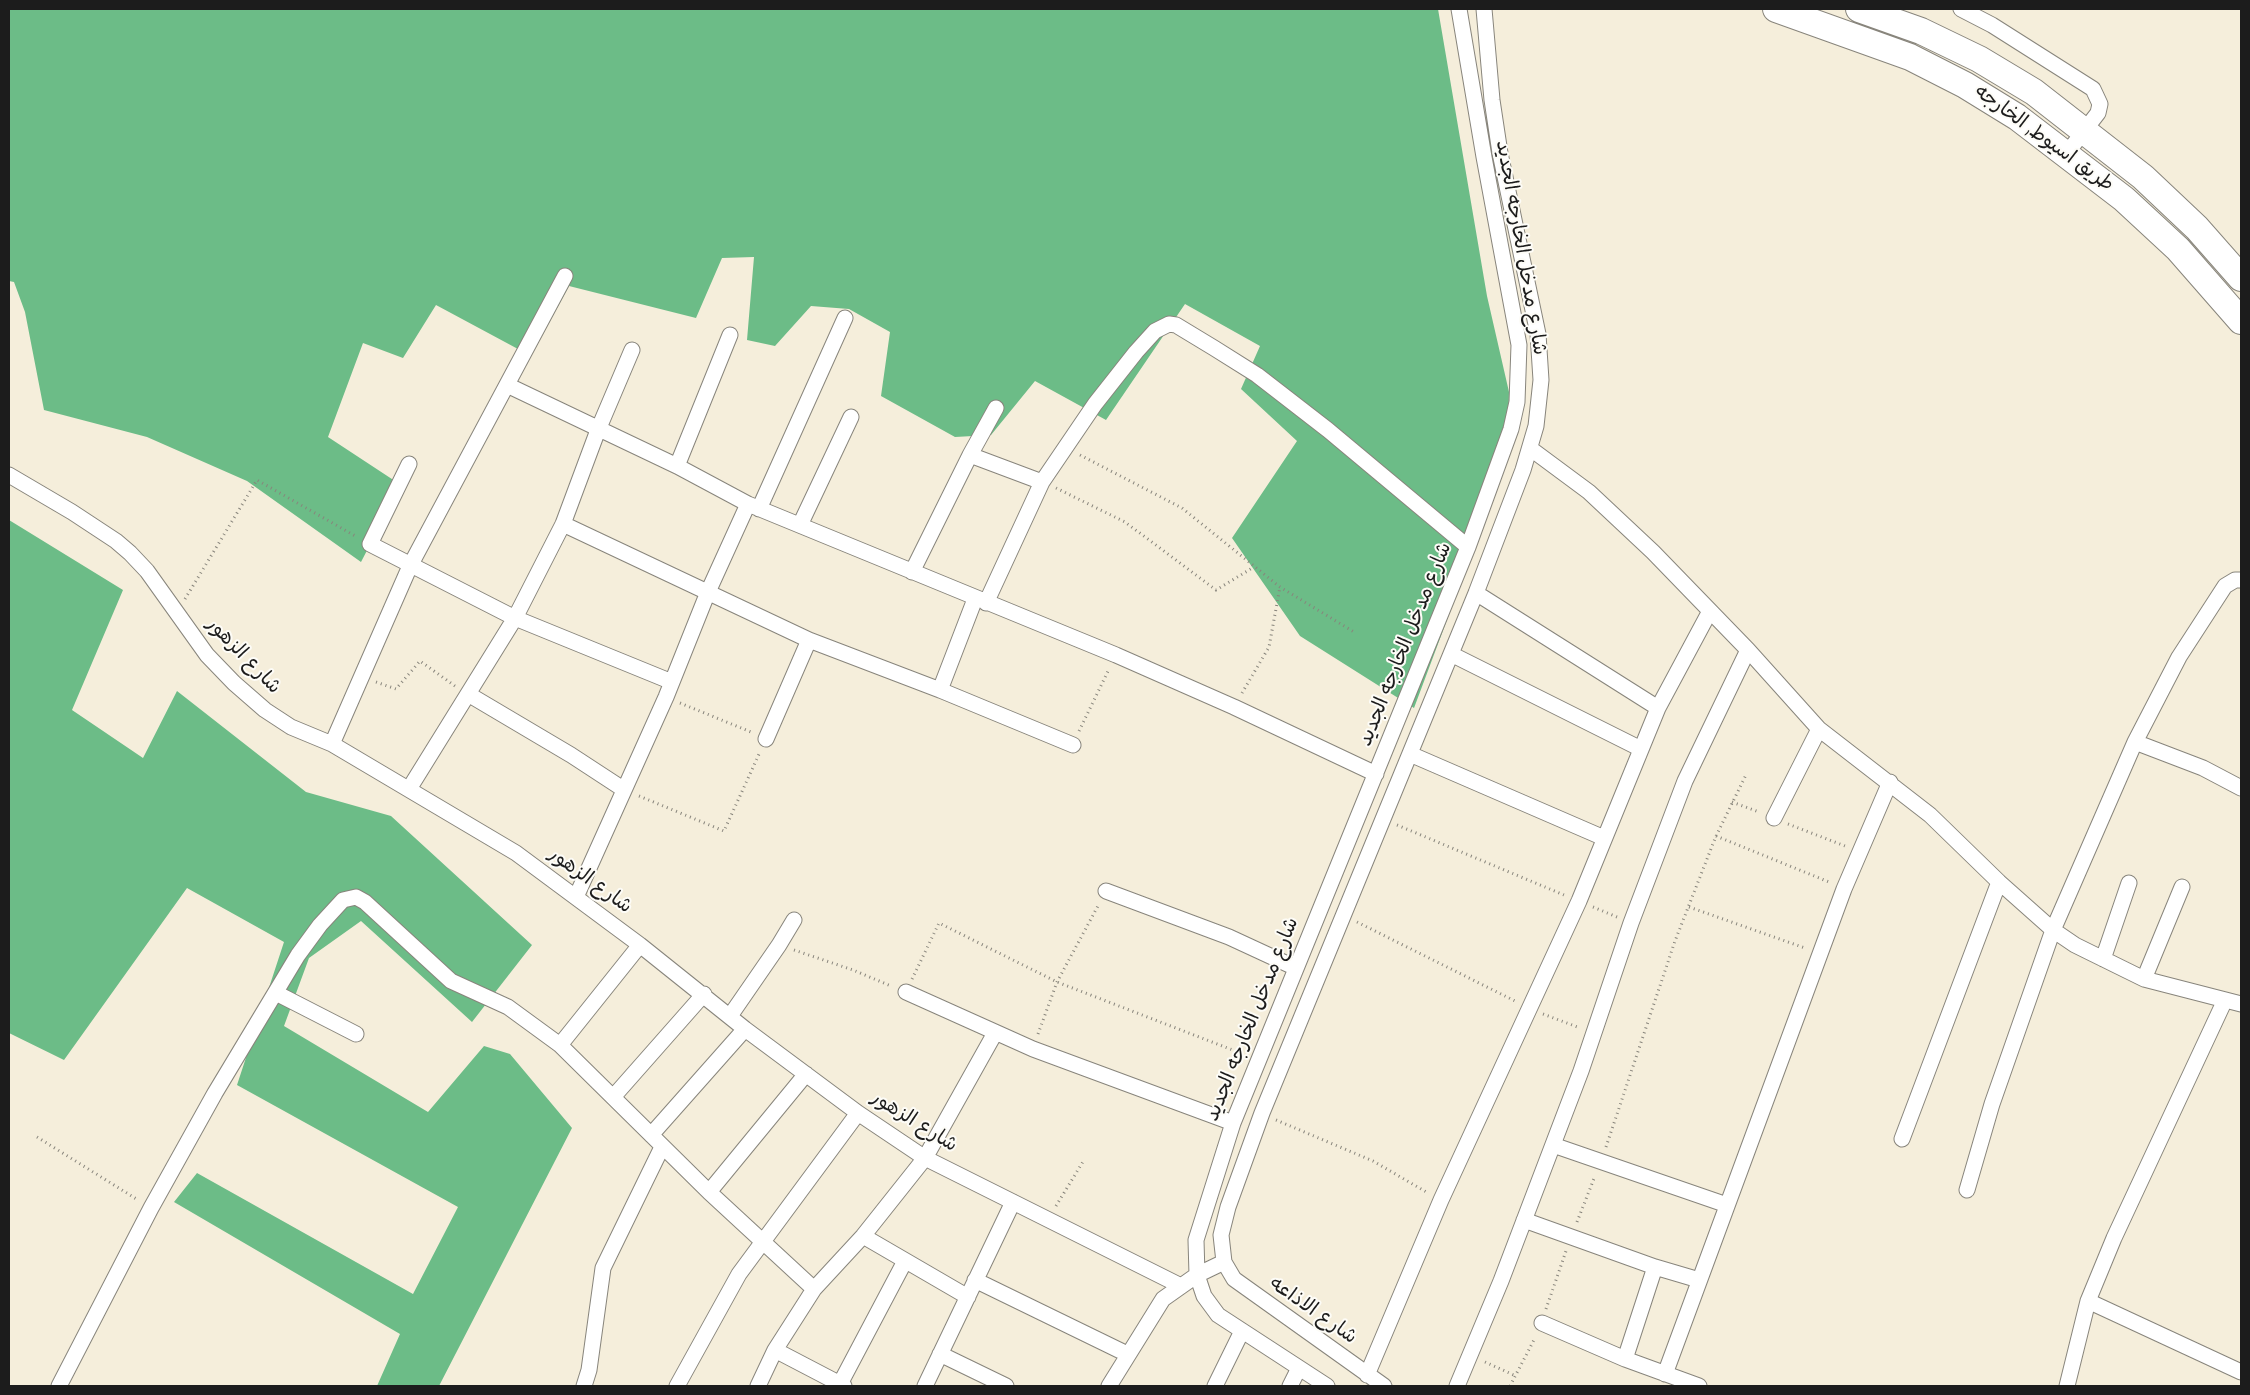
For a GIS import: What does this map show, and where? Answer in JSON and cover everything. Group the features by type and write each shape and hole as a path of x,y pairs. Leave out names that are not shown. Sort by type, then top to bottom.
{"highway":[{"name":"طريق اسيوط, الخارجه","path":"1776,9 1910,57 1957,81 2018,117 2124,199 2178,249 2241,321"},
{"name":"طريق اسيوط, الخارجه","path":"1859,9 1921,31 1979,59 2034,92 2085,130 2150,183 2197,228 2241,278"}],"street":[{"name":"شارع مدخل الخارجه الجديد","path":"1197,1275 1196,1240 1233,1122 1468,547 1512,430 1519,374 1518,346 1493,212 1459,9"},
{"name":"شارع مدخل الخارجه الجديد","path":"1224,1262 1221,1235 1228,1207 1262,1114 1476,593 1530,449 1540,403 1540,349 1500,153 1492,100 1484,9"},
{"path":"1961,9 1992,25 2093,89 2100,104 2098,113 2067,154"},
{"path":"1464,41 1486,38"},
{"path":"332,744 410,566 565,276"},
{"path":"576,897 666,697 708,592 754,507 845,318"},
{"path":"940,690 981,601 1042,482 1095,404 1136,352 1155,331 1169,324 1176,325 1256,376 1328,430 1468,547"},
{"path":"677,466 730,335"},
{"path":"409,789 515,618 563,524 598,430 632,350"},
{"path":"507,385 677,466 754,507 1116,655 1234,707 1376,774"},
{"path":"912,572 970,455 996,408"},
{"path":"800,525 851,418"},
{"path":"1530,449 1589,492 1653,552 1748,650 1820,729 1930,815 1999,882 2053,930 2103,959 2144,978 2241,1004"},
{"path":"970,455 1042,482"},
{"path":"409,464 370,544 515,618 672,682"},
{"name":"شارع الزهور","path":"9,475 116,541 146,571 207,655 234,683 265,710 291,728 332,744 516,853 640,945 745,1028 858,1113 924,1158 1179,1286"},
{"path":"563,524 809,640 940,690 1073,745"},
{"path":"1967,1190 1992,1104 2053,930 2135,742 2179,657 2225,586 2235,580 2241,580"},
{"path":"1476,593 1658,708"},
{"path":"1367,1375 1441,1200 1578,901 1658,708 1710,611"},
{"path":"766,739 809,640"},
{"path":"1458,1386 1553,1145 1685,781 1748,650"},
{"path":"1451,654 1641,749"},
{"path":"468,694 571,755 623,789"},
{"path":"1774,818 1820,729"},
{"path":"2135,742 2203,768 2241,788"},
{"path":"1410,754 1604,838"},
{"path":"1665,1374 1819,953 1858,851 1890,782"},
{"path":"1902,1139 1999,882"},
{"path":"2103,959 2130,883"},
{"path":"2144,978 2182,887"},
{"path":"1106,891 1229,937 1296,968"},
{"path":"59,1386 151,1208 215,1093 298,956 320,925 343,900 356,897 365,902 451,981 508,1007 560,1045 614,1096 662,1147 814,1289"},
{"path":"730,1016 779,946 794,920"},
{"path":"560,1045 640,945"},
{"path":"906,992 1033,1049 1233,1122"},
{"path":"276,993 356,1034"},
{"path":"614,1096 704,994"},
{"path":"2067,1386 2088,1301 2114,1238 2225,1000"},
{"path":"651,1135 745,1028"},
{"path":"758,1386 775,1350 814,1289 863,1236 924,1158 995,1033"},
{"path":"710,1192 806,1074"},
{"path":"677,1386 723,1301 763,1242 858,1113"},
{"path":"1553,1145 1727,1205"},
{"path":"584,1386 589,1370 603,1268 662,1147"},
{"path":"925,1386 1013,1202"},
{"path":"1524,1220 1655,1268 1699,1280"},
{"path":"863,1236 968,1297"},
{"path":"775,1350 842,1385 904,1261"},
{"path":"1109,1386 1127,1354 1163,1299 1197,1275 1224,1262"},
{"name":"شارع الاذاعه","path":"1224,1262 1234,1279 1248,1291 1384,1386"},
{"path":"1625,1359 1655,1268"},
{"path":"1197,1275 1204,1296 1218,1315 1327,1386"},
{"path":"975,1280 1127,1354"},
{"path":"2088,1301 2241,1372"},
{"path":"1542,1323 1625,1359 1699,1386"},
{"path":"1215,1386 1242,1331"},
{"path":"940,1354 1006,1386"},
{"path":"1290,1386 1298,1368"}],"path":[{"path":"1065,447 1182,508 1280,587 1354,632"},
{"path":"176,614 257,480 370,544"},
{"path":"1042,482 1125,522 1216,590 1254,567"},
{"path":"1234,707 1269,647 1280,587"},
{"path":"1073,745 1116,655"},
{"path":"361,676 396,689 420,661 468,694"},
{"path":"623,789 724,831 766,739 666,697"},
{"path":"1510,1386 1542,1323 1570,1238 1601,1162 1688,907 1716,836 1746,775"},
{"path":"1732,802 1858,851"},
{"path":"1382,819 1632,923"},
{"path":"1716,836 1844,889"},
{"path":"1033,1049 1057,982 1106,891"},
{"path":"1688,907 1819,953"},
{"path":"1343,915 1529,1008 1594,1033"},
{"path":"779,946 853,970 906,992 939,923 1057,982 1226,1046 1258,1061"},
{"path":"1262,1114 1372,1161 1441,1200"},
{"path":"37,1137 151,1208"},
{"path":"1047,1219 1084,1160"},
{"path":"1471,1356 1516,1376"}],"green space":[{"path":"9,9 1438,9 1487,296 1509,392 1508,457 1414,708 1300,636 1232,538 1297,441 1241,389 1260,346 1185,304 1106,420 1035,381 991,435 955,437 881,396 890,332 849,309 811,306 775,346 747,340 754,257 722,258 696,318 569,286 531,356 436,305 403,358 363,343 328,437 401,485 361,562 247,481 147,437 44,410 25,312 14,282 9,281"},
{"path":"9,520 123,590 72,710 143,758 177,691 306,792 391,816 532,945 472,1022 361,921 309,958 284,1026 428,1112 484,1046 510,1054 572,1128 439,1386 377,1386 400,1334 174,1202 197,1173 413,1294 458,1207 237,1085 284,942 187,888 64,1060 9,1033"}]}
